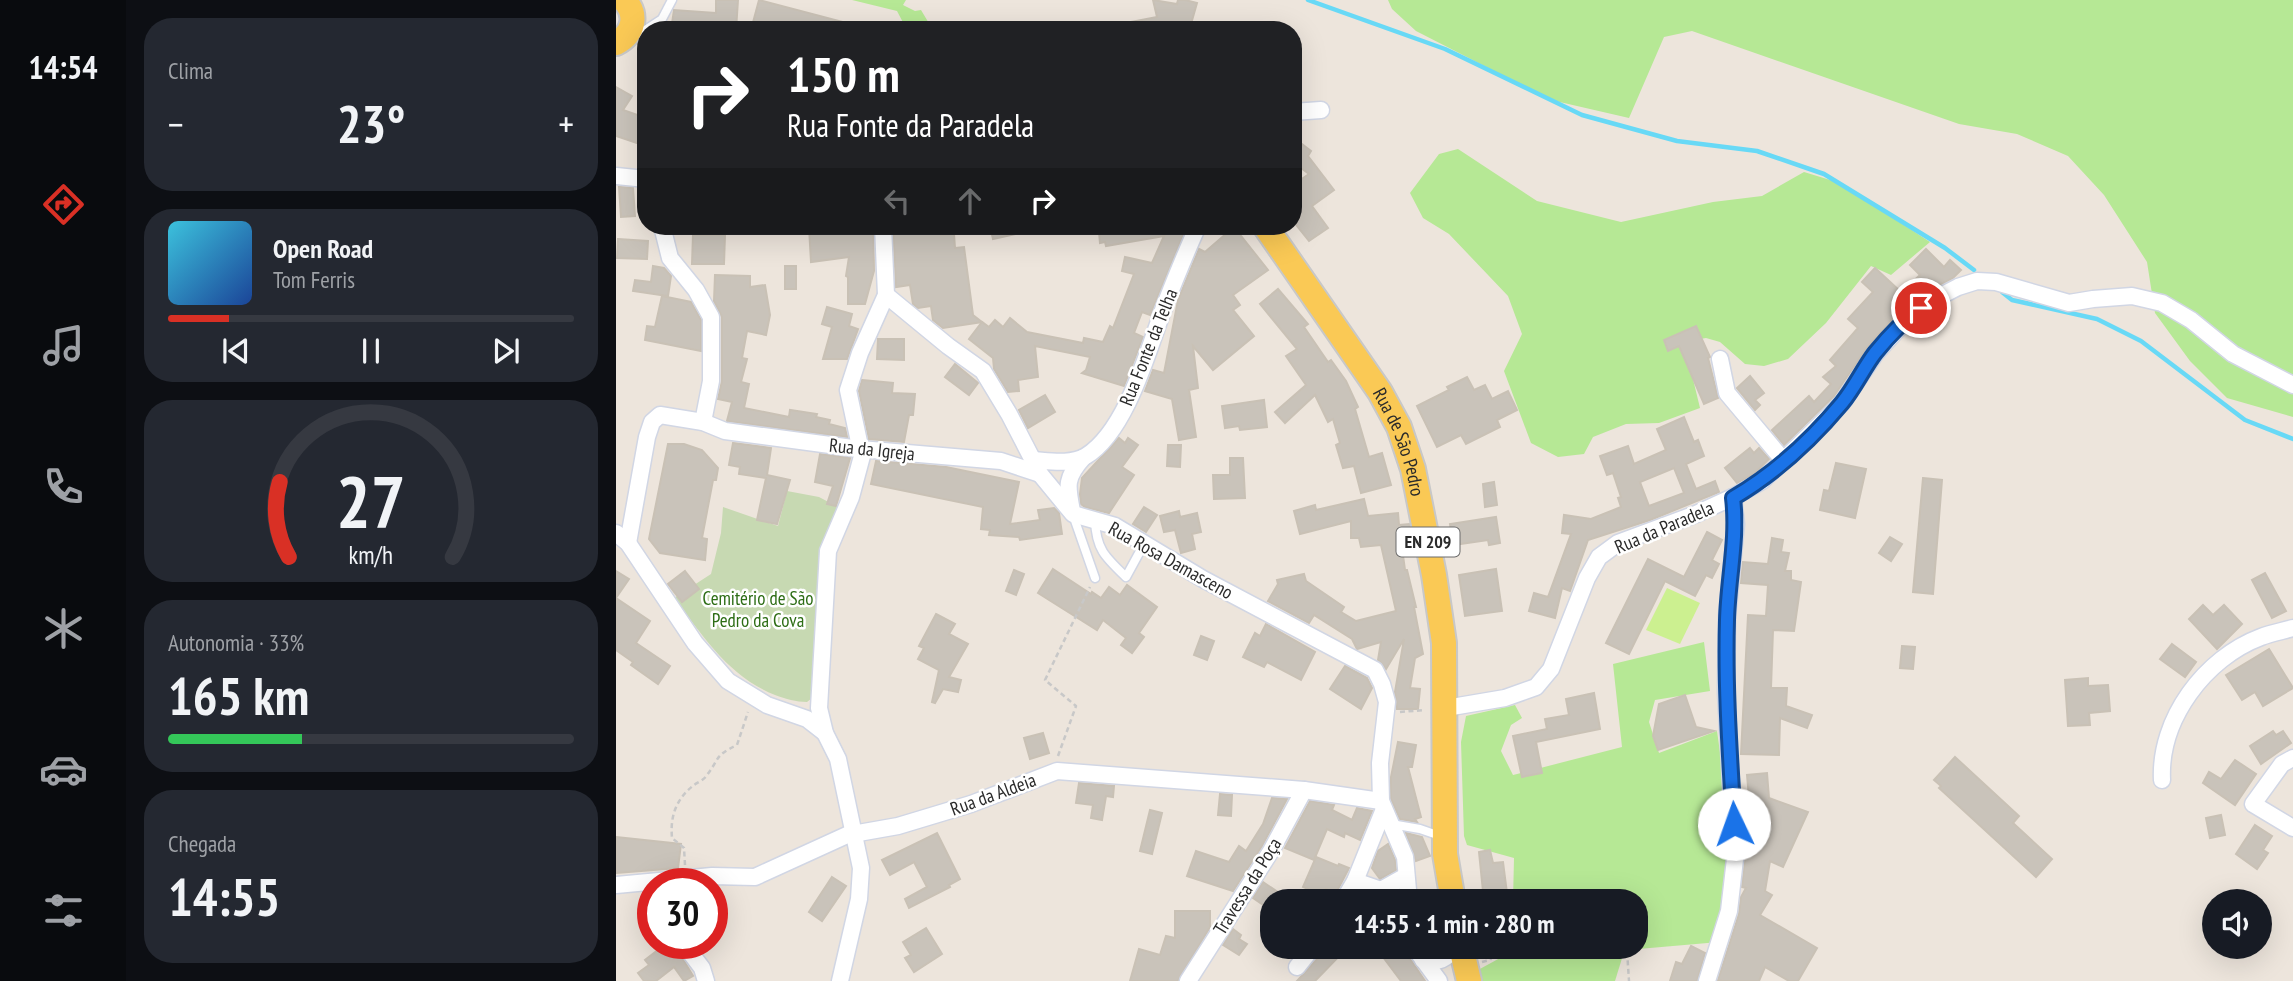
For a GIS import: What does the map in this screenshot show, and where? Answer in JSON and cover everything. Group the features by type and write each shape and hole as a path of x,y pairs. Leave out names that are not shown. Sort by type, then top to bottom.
{"main road":[{"path":"616,43 637,29"},
{"name":"Rua de São Pedro","path":"1271,235 1380,392 1399,427 1413,469 1444,643 1445,854 1451,889"}],"street":[{"path":"1302,111 1321,110"},
{"path":"616,176 637,178"},
{"path":"664,235 670,258 696,290 711,317 711,381 704,422"},
{"path":"841,981 859,899 861,868 838,759 825,733 819,708 828,551 851,498 862,456 848,390 859,354 886,295 883,235"},
{"name":"Rua Fonte da Telha","path":"1073,514 1067,485 1073,470 1102,443 1128,402 1194,235"},
{"path":"1733,498 1762,481 1842,403 1876,353 1909,317 1933,300 1977,281 1996,282 2069,303 2132,296 2162,303 2191,320 2233,354 2293,385"},
{"path":"886,295 948,346 984,371 1037,467 1073,514"},
{"path":"1720,359 1727,393 1784,461"},
{"name":"Rua da Igreja","path":"622,538 652,422 660,415 704,422 725,430 860,449 1001,461 1037,467"},
{"path":"1037,467 1083,458"},
{"name":"Rua da Paradela","path":"1446,708 1505,698 1536,687 1551,669 1587,578 1599,557 1618,543 1733,498 1736,524 1727,616 1726,693 1735,859 1729,911 1707,981"},
{"name":"Rua Rosa Damasceno","path":"1073,514 1115,526 1203,579 1375,670 1387,702 1380,763 1385,812 1405,857 1408,889"},
{"path":"622,538 695,643 728,681 767,705 807,719 825,733"},
{"path":"2162,780 2161,766 2166,738 2195,685 2221,659 2260,637 2293,628"},
{"path":"2293,758 2282,764 2253,804 2293,828"},
{"name":"Rua da Aldeia","path":"728,877 755,877 854,832 898,826 971,804 1057,771 1304,790 1385,812"},
{"name":"Travessa da Poça","path":"1188,981 1271,851 1304,790"},
{"path":"1350,889 1385,812"},
{"path":"1355,881 1381,890 1406,876"},
{"name":"Rua da Aldeia","path":"616,885 637,883"},
{"path":"695,959 702,968 706,981"},
{"path":"1297,967 1303,959"},
{"path":"1422,959 1439,981"}],"lane":[{"path":"657,21 662,19 672,0"},
{"path":"1073,514 1095,578"},
{"path":"1095,520 1096,541 1126,577 1144,544"},
{"path":"1385,812 1445,838"}],"path":[{"path":"1053,773 1076,706 1045,680 1095,578"},
{"path":"685,868 684,848 673,838 671,823 676,804 706,777 719,754 737,745 747,718 750,694"},
{"path":"1386,713 1446,708"},
{"path":"1463,960 1491,959"},
{"path":"1628,959 1629,981"}],"green space":[{"path":"852,0 906,0 903,5 915,11 921,10 928,21 902,21 897,11"},
{"path":"1388,0 2293,0 2293,417 2227,398 2190,361 2155,313 2147,262 2104,195 2068,156 2017,134 1959,124 1692,31 1664,37 1629,118 1551,100 1416,31 1392,9"},
{"path":"1458,149 1537,201 1621,222 1713,202 1762,196 1804,172 1840,183 1930,242 1891,275 1871,266 1826,323 1788,359 1764,366 1745,364 1720,342 1706,338 1684,342 1700,408 1659,423 1626,424 1593,437 1584,454 1558,457 1531,443 1504,371 1522,334 1508,296 1449,234 1423,218 1410,193 1439,154"},
{"name":"Cemitério de São Pedro da Cova","path":"787,491 819,497 838,507 823,541 812,698 807,702 775,695 744,677 718,654 674,598 711,574 721,533 723,507 778,526"},
{"path":"1667,588 1700,603 1680,644 1646,630"},
{"path":"1704,642 1710,691 1655,700 1649,722 1659,753 1717,731 1735,859 1719,942 1648,948 1648,889 1513,889 1514,858 1467,845 1464,836 1461,742 1466,716 1515,705 1522,718 1511,725 1501,751 1513,775 1622,747 1613,664"},
{"path":"1498,959 1622,959 1615,981 1481,981 1478,970"}],"building":[{"path":"716,0 738,0 737,21 672,21 674,10 716,13"},
{"path":"759,0 839,21 753,21"},
{"path":"1153,0 1177,4 1178,0 1197,3 1192,21 1136,21 1157,17"},
{"path":"616,87 632,96 623,110 637,115 637,143 616,136"},
{"path":"1302,144 1311,151 1308,156 1334,190 1312,206 1328,228 1309,241 1302,232 1302,179 1309,174 1302,169"},
{"path":"619,187 633,188 635,216 621,217"},
{"path":"693,235 725,235 724,264 692,264"},
{"path":"809,235 873,235 874,271 865,304 848,304 846,276 849,257 811,262"},
{"path":"893,235 954,235 955,248 964,247 973,315 982,322 943,328 933,320 931,306 918,308 913,304 910,285 896,287"},
{"path":"992,235 1011,235 993,239"},
{"path":"1099,235 1183,235 1150,315 1142,312 1134,333 1143,337 1124,386 1082,373 1086,370 1090,357 1035,346 1038,377 1018,380 1019,391 1008,392 994,369 993,358 969,339 982,322 989,327 995,320 1003,327 1010,318 1027,332 1083,343 1084,338 1103,342 1110,326 1113,328 1134,274 1122,271 1125,257 1152,263 1164,236 1106,246 1105,242 1100,243"},
{"path":"1225,235 1240,235 1268,270 1233,295 1240,305 1233,310 1254,336 1213,370 1193,346 1198,388 1189,390 1196,437 1179,440 1172,399 1145,391 1153,370 1164,373 1178,300 1199,249 1205,252"},
{"path":"618,239 648,241 647,259 617,258"},
{"path":"1926,249 1944,267 1950,260 1961,270 1953,278 1927,291 1901,310 1867,347 1834,396 1784,445 1772,430 1809,396 1814,402 1831,384 1823,377 1836,366 1830,360 1858,328 1848,319 1873,292 1862,282 1875,268 1901,292 1920,275 1910,265"},
{"path":"653,266 664,268 671,276 668,296 633,291 635,280 651,282"},
{"path":"785,266 796,266 796,289 785,289"},
{"path":"715,275 750,276 750,287 765,285 770,315 766,335 747,331 742,358 747,359 741,382 749,384 744,408 789,417 790,410 817,414 816,417 830,420 829,424 845,428 847,437 727,421 732,402 718,399 722,381 722,317 714,301"},
{"path":"1278,289 1308,324 1304,327 1328,362 1331,360 1346,381 1358,407 1355,409 1369,457 1382,453 1391,485 1361,493 1354,466 1343,468 1336,445 1340,443 1333,419 1328,422 1315,395 1285,423 1275,412 1306,385 1286,356 1297,349 1260,304"},
{"path":"662,296 691,302 701,320 701,351 645,340 647,326 655,327"},
{"path":"827,307 852,314 849,326 858,329 847,359 823,359 832,327 822,324"},
{"path":"1696,326 1710,357 1708,358 1718,398 1704,404 1679,346 1668,351 1664,340"},
{"path":"878,339 904,339 904,360 877,359"},
{"path":"955,364 978,383 969,395 945,377"},
{"path":"1750,376 1764,393 1755,400 1760,405 1755,410 1737,388"},
{"path":"1467,377 1474,390 1485,385 1492,399 1508,391 1517,410 1497,420 1500,427 1466,444 1461,435 1437,447 1417,406 1449,390 1447,387"},
{"path":"862,380 893,383 892,393 915,394 913,415 909,415 904,442 869,439 859,391"},
{"path":"1045,395 1055,412 1028,428 1019,410"},
{"path":"1264,400 1267,427 1240,430 1239,426 1225,428 1222,406"},
{"path":"1684,417 1694,442 1698,440 1704,456 1686,464 1696,489 1715,481 1719,492 1650,520 1588,540 1570,591 1562,588 1555,618 1529,611 1534,593 1548,597 1571,534 1562,533 1564,515 1591,519 1621,507 1618,498 1621,497 1613,473 1607,475 1600,456 1628,446 1634,464 1666,450 1657,429","holes":["1674,468 1684,493 1649,506 1640,482"]},
{"path":"1119,438 1125,443 1128,438 1138,445 1122,467 1134,475 1109,513 1085,507 1081,504 1082,478"},
{"path":"733,443 771,448 767,475 790,480 777,524 757,520 766,478 739,474 740,467 729,465"},
{"path":"668,444 684,444 702,450 718,468 716,480 713,480 702,538 707,539 705,560 660,553 649,539"},
{"path":"1168,445 1181,445 1180,467 1167,466"},
{"path":"1750,448 1754,453 1759,448 1769,459 1755,473 1737,483 1725,468"},
{"path":"820,454 850,458 836,506 827,504 833,486 815,482"},
{"path":"1230,458 1243,458 1245,498 1214,499 1213,475 1230,475"},
{"path":"876,461 946,467 1019,482 1010,524 1040,520 1038,510 1054,508 1059,513 1062,534 1020,540 1019,537 989,535 990,530 981,529 983,507 871,484"},
{"path":"1836,463 1866,469 1855,518 1820,510 1824,490 1829,491"},
{"path":"1923,478 1942,480 1933,594 1913,592"},
{"path":"1494,482 1497,505 1485,507 1483,484"},
{"path":"1364,499 1368,516 1398,513 1399,525 1409,524 1412,540 1401,541 1405,570 1416,607 1423,654 1415,658 1410,688 1420,689 1418,709 1397,709 1395,692 1404,639 1386,669 1378,660 1381,642 1357,649 1352,639 1314,615 1309,623 1268,601 1278,584 1277,580 1304,574 1306,581 1344,607 1341,612 1356,621 1396,611 1381,545 1361,547 1359,538 1351,538 1351,521 1300,534 1294,511 1315,505 1316,510"},
{"path":"1144,507 1157,515 1146,532 1133,524"},
{"path":"1179,511 1180,517 1197,513 1201,532 1192,534 1195,549 1181,553 1175,530 1164,532 1160,516"},
{"path":"1496,517 1500,543 1489,545 1488,540 1453,545 1450,524"},
{"path":"1707,532 1722,540 1712,560 1719,564 1712,578 1706,575 1695,596 1665,581 1629,654 1606,643 1648,559 1684,577"},
{"path":"1890,537 1902,544 1891,561 1879,553"},
{"path":"1772,538 1783,540 1781,552 1789,553 1785,571 1791,571 1791,580 1801,582 1794,631 1773,630 1771,688 1787,688 1786,706 1812,715 1807,728 1780,718 1779,755 1741,754 1748,615 1766,616 1768,585 1741,583 1743,562 1768,564"},
{"path":"1053,569 1101,598 1109,587 1120,595 1127,585 1157,607 1139,633 1144,637 1132,653 1121,645 1126,638 1103,620 1097,630 1038,593"},
{"path":"1496,569 1502,611 1465,616 1459,575"},
{"path":"1014,570 1024,574 1016,595 1006,591"},
{"path":"616,571 629,579 616,598"},
{"path":"685,571 699,589 682,602 668,584"},
{"path":"2265,573 2286,611 2272,618 2252,580"},
{"path":"616,598 650,621 636,643 670,666 658,684 631,665 633,662 616,650"},
{"path":"2203,605 2213,615 2224,605 2242,624 2217,649 2189,619"},
{"path":"936,614 955,624 949,634 968,644 949,677 961,680 958,692 943,689 935,703 932,702 939,670 918,659 924,648 919,646"},
{"path":"1266,624 1315,652 1301,680 1267,662 1264,667 1243,657 1255,633 1260,636"},
{"path":"1201,636 1214,641 1207,660 1194,655"},
{"path":"2172,644 2196,662 2185,677 2160,659"},
{"path":"1902,646 1915,647 1913,669 1900,668"},
{"path":"2269,649 2293,688 2263,706 2255,692 2242,700 2226,675"},
{"path":"1345,666 1367,678 1372,688 1361,709 1330,689"},
{"path":"2088,678 2088,686 2108,685 2110,711 2089,713 2090,725 2068,726 2065,680"},
{"path":"1594,693 1600,729 1536,742 1542,773 1522,777 1513,736 1547,729 1545,719 1569,715 1566,699"},
{"path":"1685,695 1696,727 1714,731 1658,750 1653,736 1659,704"},
{"path":"2273,731 2276,735 2283,731 2291,743 2261,764 2250,746"},
{"path":"1043,733 1049,753 1030,759 1024,738"},
{"path":"1398,742 1416,745 1412,767 1408,767 1421,817 1415,819 1417,822 1400,819 1391,799 1391,777"},
{"path":"1955,757 2019,816 2013,823 2052,859 2036,877 1939,788 1941,786 1934,780"},
{"path":"2235,760 2256,774 2235,805 2203,783 2209,772 2221,779"},
{"path":"1767,773 1769,798 1808,812 1783,867 1770,861 1765,891 1772,895 1760,915 1817,948 1798,981 1789,981 1765,967 1759,981 1722,981 1718,980 1739,914 1741,897 1746,888 1742,887 1745,859 1743,809 1750,809 1747,775"},
{"path":"1079,783 1114,786 1113,797 1106,796 1102,820 1091,818 1093,805 1076,803"},
{"path":"1220,794 1232,795 1231,816 1218,815"},
{"path":"1272,798 1287,799 1262,846 1233,891 1187,876 1196,851 1229,862 1239,846 1246,851 1263,824"},
{"path":"1310,801 1334,805 1332,810 1352,820 1357,808 1372,811 1360,840 1345,833 1344,837 1327,829 1314,860 1285,848"},
{"path":"1150,810 1162,813 1152,854 1140,851"},
{"path":"2221,815 2225,835 2210,838 2206,818"},
{"path":"2255,825 2272,836 2263,850 2268,853 2257,869 2236,854"},
{"path":"937,833 960,879 909,908 905,899 927,887 914,862 890,875 882,860"},
{"path":"1406,833 1422,837 1430,856 1416,861"},
{"path":"616,837 681,844 678,868 637,868 637,871 616,873"},
{"path":"1388,844 1396,870 1380,879 1372,868 1378,851"},
{"path":"1490,850 1493,863 1503,862 1506,889 1483,889 1479,852"},
{"path":"1316,857 1349,868 1338,889 1303,887"},
{"path":"832,877 846,886 822,921 809,912"},
{"path":"1263,882 1273,889 1260,889 1260,903 1253,898"},
{"path":"1175,911 1210,911 1210,927 1178,981 1130,981 1139,949 1160,955 1166,936 1175,938"},
{"path":"926,928 942,954 914,972 905,958 911,955 903,942"},
{"path":"1233,929 1241,935 1239,939 1247,944 1239,955 1223,945"},
{"path":"1691,946 1705,953 1697,981 1670,981 1676,962 1682,964"},
{"path":"683,959 693,976 684,981 674,967 656,981 644,981 638,973 649,965 645,960"},
{"path":"1317,959 1336,959 1315,981 1297,981"},
{"path":"1384,959 1410,959 1425,981 1401,981"}],"waterway":[{"path":"1308,0 1445,49 1582,115 1677,141 1757,151 1824,174 1945,248 1974,270"},
{"path":"2002,292 2012,300 2097,319 2141,341 2245,420 2293,439"}],"route":[{"path":"1734,824 1726,693 1727,616 1736,524 1733,498 1762,481 1842,403 1876,353 1909,317 1921,308"}]}
